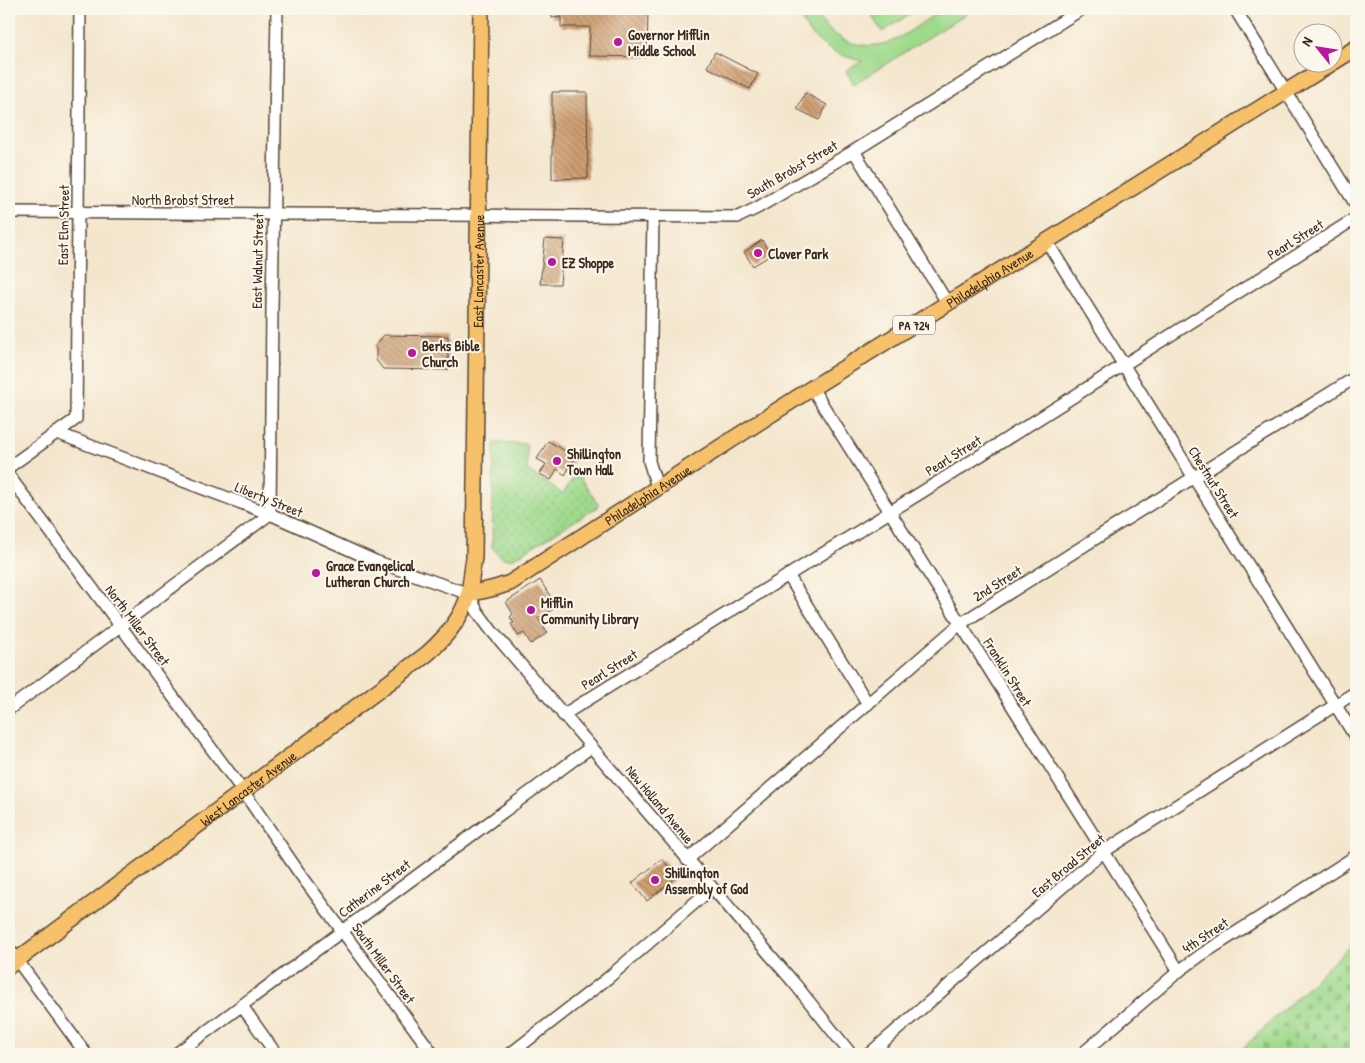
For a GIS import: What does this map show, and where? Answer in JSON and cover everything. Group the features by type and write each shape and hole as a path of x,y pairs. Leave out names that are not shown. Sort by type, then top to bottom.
{"main road":[{"name":"East Lancaster Avenue","path":"468,594 474,558 481,9"},
{"name":"Philadelphia Avenue","path":"468,594 510,583 812,388 1356,48"},
{"name":"West Lancaster Avenue","path":"11,958 243,791 427,654 450,630 460,614 468,594"}],"street":[{"name":"East Elm Street","path":"58,433 76,419 80,9"},
{"name":"East Walnut Street","path":"270,514 277,9"},
{"name":"South Brobst Street","path":"478,215 738,217 757,208 854,151 1082,9"},
{"path":"1235,9 1356,205"},
{"path":"854,151 948,304"},
{"name":"North Brobst Street","path":"9,212 478,215"},
{"path":"653,217 649,461 657,487"},
{"name":"Pearl Street","path":"563,715 1124,366 1356,218"},
{"name":"Chestnut Street","path":"1047,242 1356,738"},
{"name":"2nd Street","path":"687,860 960,624 1356,377"},
{"name":"Franklin Street","path":"812,388 1179,971"},
{"path":"9,468 58,433"},
{"name":"Liberty Street","path":"58,433 270,514 360,554 468,594"},
{"name":"North Miller Street","path":"9,476 243,791"},
{"path":"9,709 270,514"},
{"path":"788,575 868,704"},
{"name":"New Holland Avenue","path":"468,594 477,611 491,630 795,984 851,1054"},
{"name":"East Broad Street","path":"869,1054 1103,852 1356,692"},
{"name":"Catherine Street","path":"176,1054 591,747"},
{"name":"South Miller Street","path":"243,791 298,871 433,1054"},
{"name":"4th Street","path":"1082,1054 1201,954 1356,856"},
{"path":"510,1054 608,978 712,888"},
{"path":"11,958 86,1054"},
{"path":"242,1006 276,1054"}],"green space":[{"path":"797,9 813,9 827,28 837,36 847,41 870,46 894,40 946,9 974,9 854,84 846,71 862,61 841,55 822,44 807,29"},
{"path":"868,9 918,9 882,32"},
{"path":"494,443 527,444 527,470 563,494 577,472 599,506 514,558 507,559 501,557 492,547"},
{"path":"1353,943 1356,946 1356,1054 1237,1054"}],"building":[{"name":"Governor Mifflin Middle School","path":"552,9 648,9 647,57 589,56 590,27 561,27 561,17 552,18"},
{"path":"715,52 758,74 750,89 707,67"},
{"path":"552,92 587,92 588,178 552,179"},
{"path":"805,93 827,105 819,120 797,109"},
{"name":"EZ Shoppe","path":"545,239 564,240 560,284 540,284"},
{"name":"Clover Park","path":"762,240 771,255 753,266 744,252"},
{"name":"Berks Bible Church","path":"384,335 448,336 448,370 383,369 376,360 376,345"},
{"name":"Shillington Town Hall","path":"548,441 576,457 565,475 557,469 551,480 540,474 546,464 537,459"},
{"name":"Mifflin Community Library","path":"540,580 557,607 538,618 547,633 531,644 524,633 518,636 511,624 514,623 510,617 513,614 506,602"},
{"name":"Shillington Assembly of God","path":"662,859 677,877 647,901 632,883"}],"place":[{"name":"Governor Mifflin Middle School","path":"618,42"},
{"name":"Clover Park","path":"758,253"},
{"name":"EZ Shoppe","path":"552,262"},
{"name":"Berks Bible Church","path":"412,353"},
{"name":"Shillington Town Hall","path":"557,461"},
{"name":"Grace Evangelical Lutheran Church","path":"316,573"},
{"name":"Mifflin Community Library","path":"531,610"},
{"name":"Shillington Assembly of God","path":"655,880"}]}
